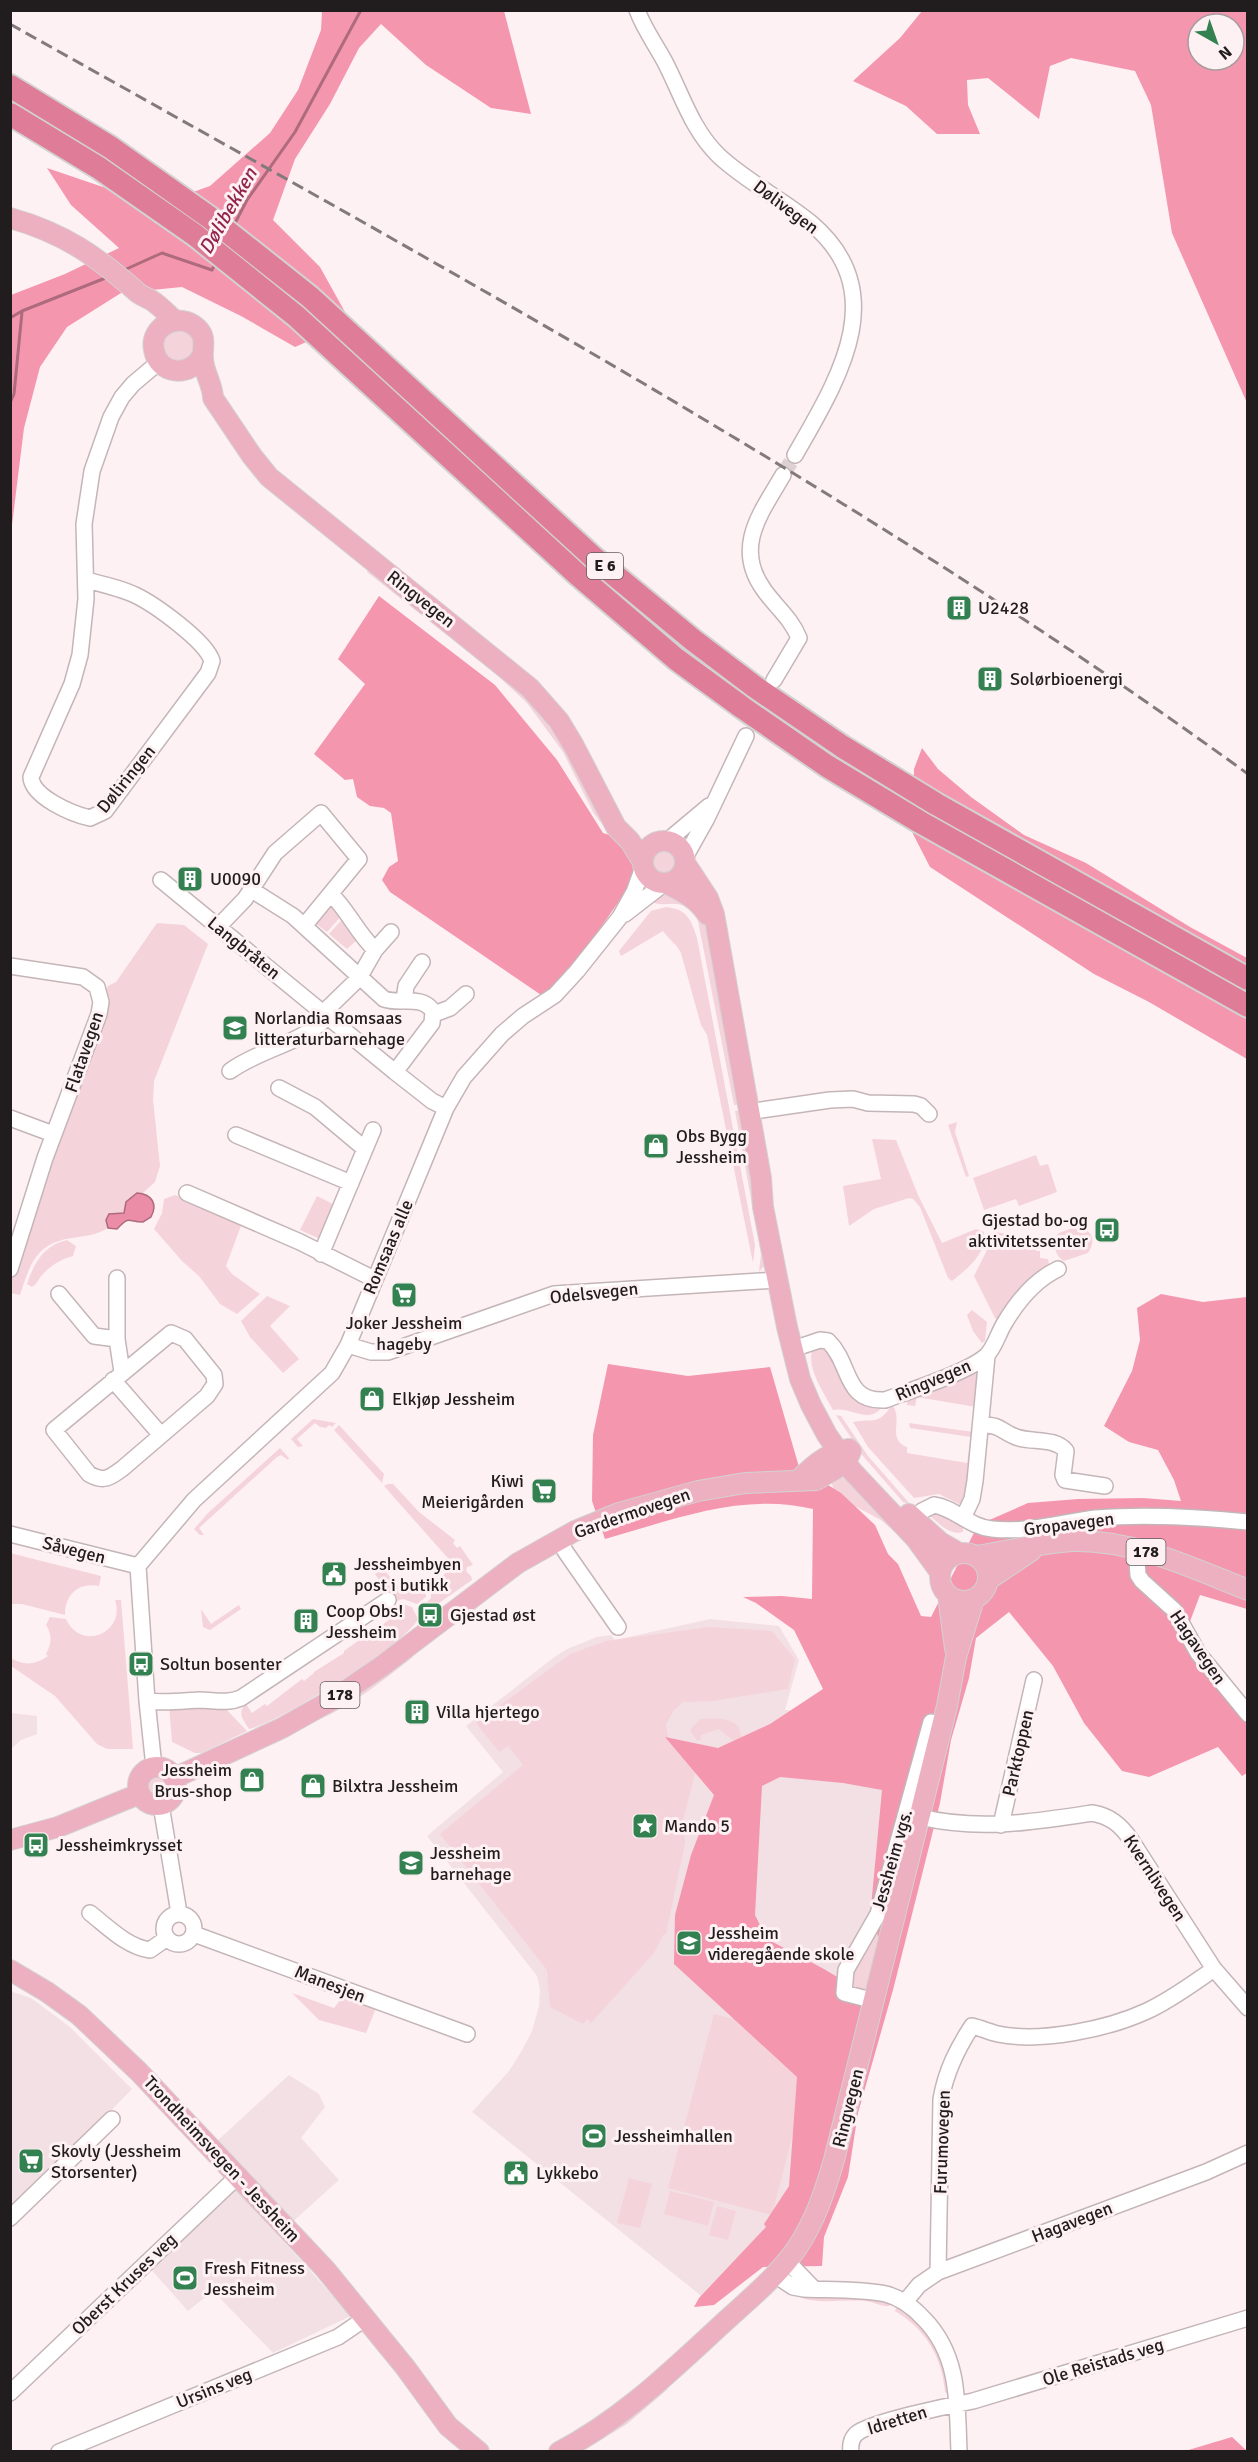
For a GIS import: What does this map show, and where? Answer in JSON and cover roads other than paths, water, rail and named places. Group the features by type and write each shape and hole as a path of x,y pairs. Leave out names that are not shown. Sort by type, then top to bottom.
{"highway":[{"name":"E 6","path":"10,86 128,160 209,217 310,297 594,558 693,640 756,687 843,747 936,804 1248,980"},
{"name":"E 6","path":"10,114 99,168 195,235 296,316 578,575 676,659 743,708 827,766 920,822 1248,1006"}],"main road":[{"path":"10,218 72,242 113,270 140,295 153,301 176,321"},
{"path":"140,295 156,334"},
{"path":"176,321 189,322 200,331 205,344 202,356 194,367 182,371 167,369 159,362 153,346 156,334 166,324 176,321"},
{"name":"Ringvegen","path":"202,356 213,398 269,477 501,663 537,695 559,722 616,827 630,841 643,864"},
{"name":"Ringvegen","path":"182,371 207,396 213,398"},
{"path":"610,815 661,842 678,847 684,861 708,898 718,929 777,1280 798,1348"},
{"path":"661,842 648,848 643,864 651,879 685,892 698,902 718,929"},
{"path":"665,884 678,877 684,861"},
{"path":"761,1178 772,1205 796,1324 804,1389 845,1454 876,1479 909,1523 916,1539 940,1572 942,1585 948,1595 961,1601 974,1599 986,1587 989,1579 986,1566 909,1523"},
{"name":"Gardermovegen","path":"174,1778 282,1728 332,1700 382,1666 512,1567 559,1539 619,1514 698,1491 745,1483 816,1480 845,1454"},
{"name":"178","path":"968,1554 1040,1545 1093,1542 1141,1551 1199,1570 1248,1590"},
{"path":"989,1579 1040,1545"},
{"path":"940,1572 947,1560 968,1554"},
{"name":"Ringvegen","path":"948,1595 956,1657"},
{"name":"Ringvegen","path":"560,2451 595,2432 634,2405 781,2268 808,2228 827,2182 920,1817 937,1723 974,1599"},
{"path":"154,1767 165,1769 174,1778 176,1786 169,1801 161,1804 148,1803 139,1794 138,1787 142,1775 154,1767"},
{"path":"10,1840 58,1827 139,1794"},
{"name":"Trondheimsvegen - Jessheim","path":"12,1972 47,1992 80,2016 139,2072 238,2175 366,2318 448,2426 478,2451"},
{"name":"Trondheimsvegen - Jessheim","path":"448,2426 457,2451"}],"street":[{"name":"Dølivegen","path":"638,10 700,134 718,156 811,223 837,250 850,276 854,302 853,330 845,360 825,402 795,455"},
{"name":"Døliringen","path":"86,580 135,595 155,608 206,650 212,661 208,673 105,811 90,818 41,796 33,788 31,777 59,717 80,656 86,580 84,535 92,471 102,440 122,397 132,384 159,362"},
{"path":"774,680 799,638 792,622 762,588 751,564 750,546 753,525 783,475"},
{"path":"684,861 746,736"},
{"path":"661,842 712,804"},
{"path":"218,927 252,890 275,853 321,813 359,860 304,926"},
{"name":"Romsaas alle","path":"138,1566 194,1500 332,1373 348,1345 456,1088 473,1065 515,1022 564,987 620,917 634,892 643,864"},
{"name":"Langbråten","path":"160,880 395,1072 432,1101 446,1108"},
{"name":"Romsaas alle","path":"620,917 665,884"},
{"path":"252,890 274,903 304,926 384,999 392,1002 404,1000 429,1005 434,1014 432,1023 395,1072"},
{"path":"332,894 354,927 375,950"},
{"path":"230,1071 242,1062 313,1030 359,978 375,950 391,932"},
{"path":"404,1000 405,986 422,962"},
{"name":"Flatavegen","path":"10,966 83,978 92,981 99,993 99,1014 53,1134 10,1269"},
{"path":"434,1014 450,1008 466,994"},
{"path":"279,1088 315,1107 365,1149"},
{"path":"748,1112 853,1099 868,1103 914,1104 921,1106 929,1114"},
{"path":"10,1118 53,1134"},
{"path":"321,1254 373,1130"},
{"path":"236,1135 351,1183"},
{"path":"187,1193 300,1242 374,1279"},
{"name":"Ringvegen","path":"963,1518 972,1499 987,1356 1004,1324 1028,1292 1058,1269"},
{"path":"117,1278 118,1376 161,1435"},
{"name":"Odelsvegen","path":"348,1345 371,1352 388,1352 554,1294 777,1280"},
{"path":"59,1294 94,1336 117,1339"},
{"path":"171,1333 185,1339 214,1375 215,1384 207,1396 109,1478 97,1479 89,1474 54,1430 118,1376 171,1333"},
{"name":"Ringvegen","path":"798,1348 820,1340 828,1341 842,1360 854,1389 861,1396 876,1401 885,1400 970,1366 987,1356"},
{"path":"981,1425 997,1425 1017,1437 1058,1444 1066,1451 1063,1475 1065,1480 1105,1486"},
{"name":"Gropavegen","path":"909,1523 934,1505 948,1508 963,1518 986,1528 1012,1530 1099,1518 1146,1516 1198,1517 1248,1522"},
{"name":"Såvegen","path":"10,1534 138,1566"},
{"path":"559,1539 618,1627"},
{"name":"Hagavegen","path":"1141,1551 1137,1561 1138,1575 1174,1610 1208,1667 1248,1714"},
{"path":"138,1566 154,1767"},
{"path":"147,1701 167,1703 215,1700 229,1703 241,1698 388,1600"},
{"name":"Parktoppen","path":"1001,1825 1034,1680"},
{"name":"Jessheim vgs.","path":"874,2001 844,1994 846,1970 878,1914 937,1723"},
{"path":"161,1804 179,1913"},
{"name":"Kvernlivegen","path":"920,1817 966,1825 1001,1825 1092,1812 1104,1815 1115,1822 1131,1840 1214,1970 1248,2008"},
{"path":"90,1913 127,1942 142,1949 150,1950 167,1938"},
{"path":"179,1913 191,1918 194,1924 194,1934 190,1940 180,1944 167,1938 164,1930 165,1922 179,1913"},
{"name":"Manesjen","path":"194,1934 467,2034"},
{"name":"Furumovegen","path":"938,2272 941,2099 945,2077 956,2049 972,2025 998,2034 1032,2036 1101,2026 1146,2012 1214,1970"},
{"path":"10,2218 112,2119"},
{"name":"Hagavegen","path":"905,2302 919,2285 938,2272 1206,2172 1248,2153"},
{"name":"Oberst Kruses veg","path":"10,2393 238,2175"},
{"path":"781,2268 793,2287 884,2294 905,2302 933,2328 953,2369 957,2404 958,2451"},
{"name":"Ursins veg","path":"59,2451 328,2342 366,2318"},
{"name":"Ole Reistads veg","path":"957,2404 973,2402 1248,2318"},
{"name":"Idretten","path":"851,2451 851,2440 858,2432 927,2410 957,2404"}],"waterway":[{"name":"Dølibekken","path":"233,227 247,200 295,132 361,10"},
{"name":"Dølibekken","path":"122,271 162,253 212,270 216,262"},
{"name":"Dølibekken","path":"10,318 22,311 108,277"},
{"path":"10,403 14,394 22,312"}],"tunnel":[{"path":"783,475 795,455"}],"railway":[{"path":"10,24 326,201 640,381 795,474 948,570 1100,670 1248,774"}],"place":[{"name":"U2428","path":"959,608"},
{"name":"Solørbioenergi","path":"990,679"},
{"name":"U0090","path":"190,879"},
{"name":"Norlandia Romsaas litteraturbarnehage","path":"235,1028"},
{"name":"Obs Bygg Jessheim","path":"656,1146"},
{"name":"Gjestad bo-og aktivitetssenter","path":"1107,1230"},
{"name":"Joker Jessheim hageby","path":"404,1295"},
{"name":"Elkjøp Jessheim","path":"372,1399"},
{"name":"Kiwi Meierigården","path":"544,1491"},
{"name":"Jessheimbyen post i butikk","path":"334,1574"},
{"name":"Gjestad øst","path":"430,1615"},
{"name":"Coop Obs! Jessheim","path":"306,1621"},
{"name":"Soltun bosenter","path":"141,1664"},
{"name":"Villa hjertego","path":"417,1712"},
{"name":"Jessheim Brus-shop","path":"252,1780"},
{"name":"Bilxtra Jessheim","path":"313,1786"},
{"name":"Mando 5","path":"645,1826"},
{"name":"Jessheimkrysset","path":"36,1845"},
{"name":"Jessheim barnehage","path":"411,1863"},
{"name":"Jessheim videregående skole","path":"689,1943"},
{"name":"Jessheimhallen","path":"594,2136"},
{"name":"Skovly (Jessheim Storsenter)","path":"31,2161"},
{"name":"Lykkebo","path":"516,2173"},
{"name":"Fresh Fitness Jessheim","path":"185,2278"}]}
